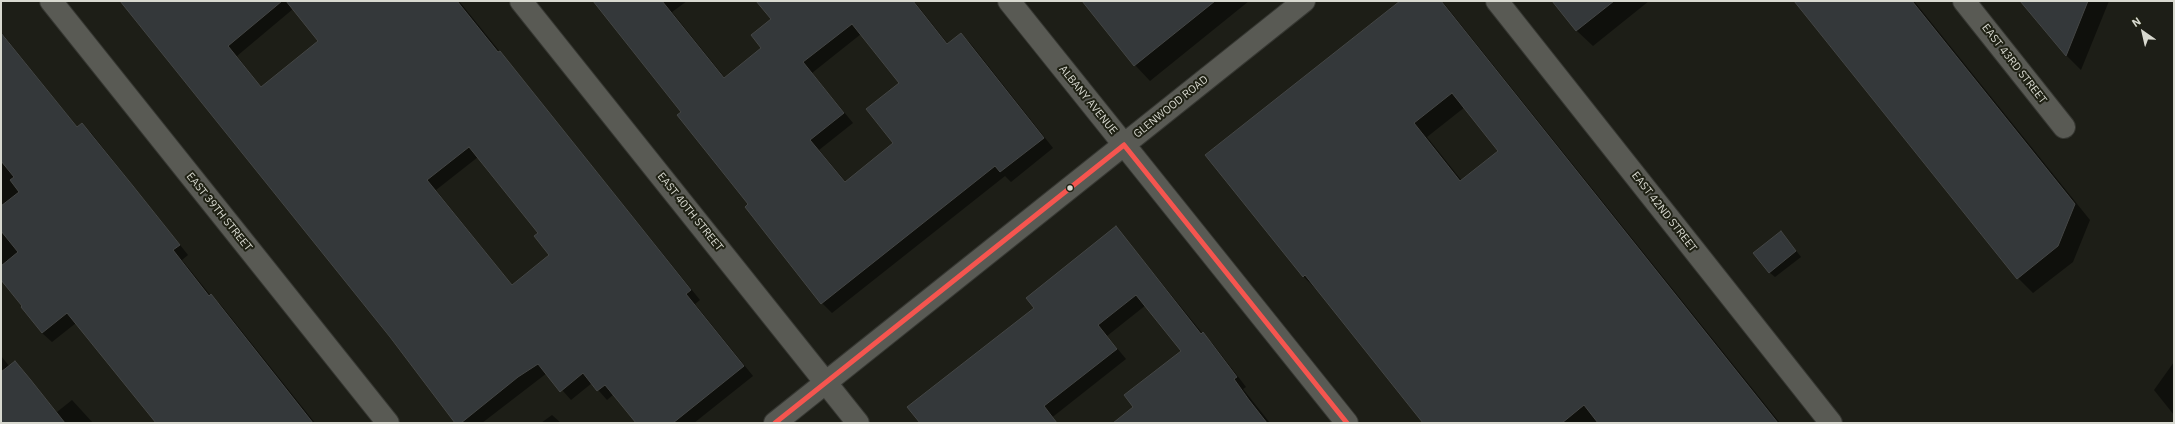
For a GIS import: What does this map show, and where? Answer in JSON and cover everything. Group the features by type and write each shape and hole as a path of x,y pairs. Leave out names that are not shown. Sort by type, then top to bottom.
{"street":[{"name":"EAST 39TH STREET","path":"51,1 388,423"},
{"name":"EAST 40TH STREET","path":"521,1 858,423"},
{"name":"ALBANY AVENUE","path":"1009,1 1347,423"},
{"name":"GLENWOOD ROAD","path":"775,423 1304,1"},
{"name":"EAST 42ND STREET","path":"1497,1 1831,423"},
{"name":"EAST 43RD STREET","path":"1964,1 2064,128"}],"building":[{"path":"120,1 282,1 228,46 261,87 318,41 286,1 457,1 498,52 500,51 691,290 686,294 744,366 673,423 636,423 605,385 597,391 583,373 560,392 538,364 518,377 461,423 455,423 390,337","holes":["469,147 538,233 534,236 549,255 512,285 427,180"]},
{"path":"593,1 662,1 724,78 761,48 751,35 771,19 756,1 913,1 947,44 961,33 1044,138 1000,172 995,166 821,304 745,207 748,204 677,115 681,112","holes":["852,24 899,83 866,109 893,143 845,182 810,140 844,113 803,62"]},
{"path":"1082,1 1215,1 1134,66"},
{"path":"1400,1 1441,1 1778,423 1598,423 1584,405 1562,423 1423,423 1305,275 1303,277 1205,155","holes":["1452,93 1498,151 1460,181 1414,123"]},
{"path":"1552,1 1614,1 1576,31"},
{"path":"1794,1 1912,1 2075,204 2058,246 2017,279"},
{"path":"2020,1 2088,1 2066,56"},
{"path":"1,33 77,127 82,123 133,186 180,245 173,250 209,296 211,294 313,423 156,423 67,313 42,333 21,307 22,306 1,280 1,266 18,252 1,231 1,206 19,192 10,180 14,177 1,161"},
{"path":"1116,226 1201,334 1203,332 1237,377 1234,379 1267,423 1113,423 1133,407 1124,395 1181,351 1136,295 1098,325 1117,349 1044,406 1057,423 920,423 907,407 1034,308 1026,298"},
{"path":"1781,231 1796,251 1769,273 1753,253"},
{"path":"15,361 65,423 1,423 1,372"}],"transit line":[{"path":"1124,145 1347,423"},
{"path":"775,423 1124,145"}]}
